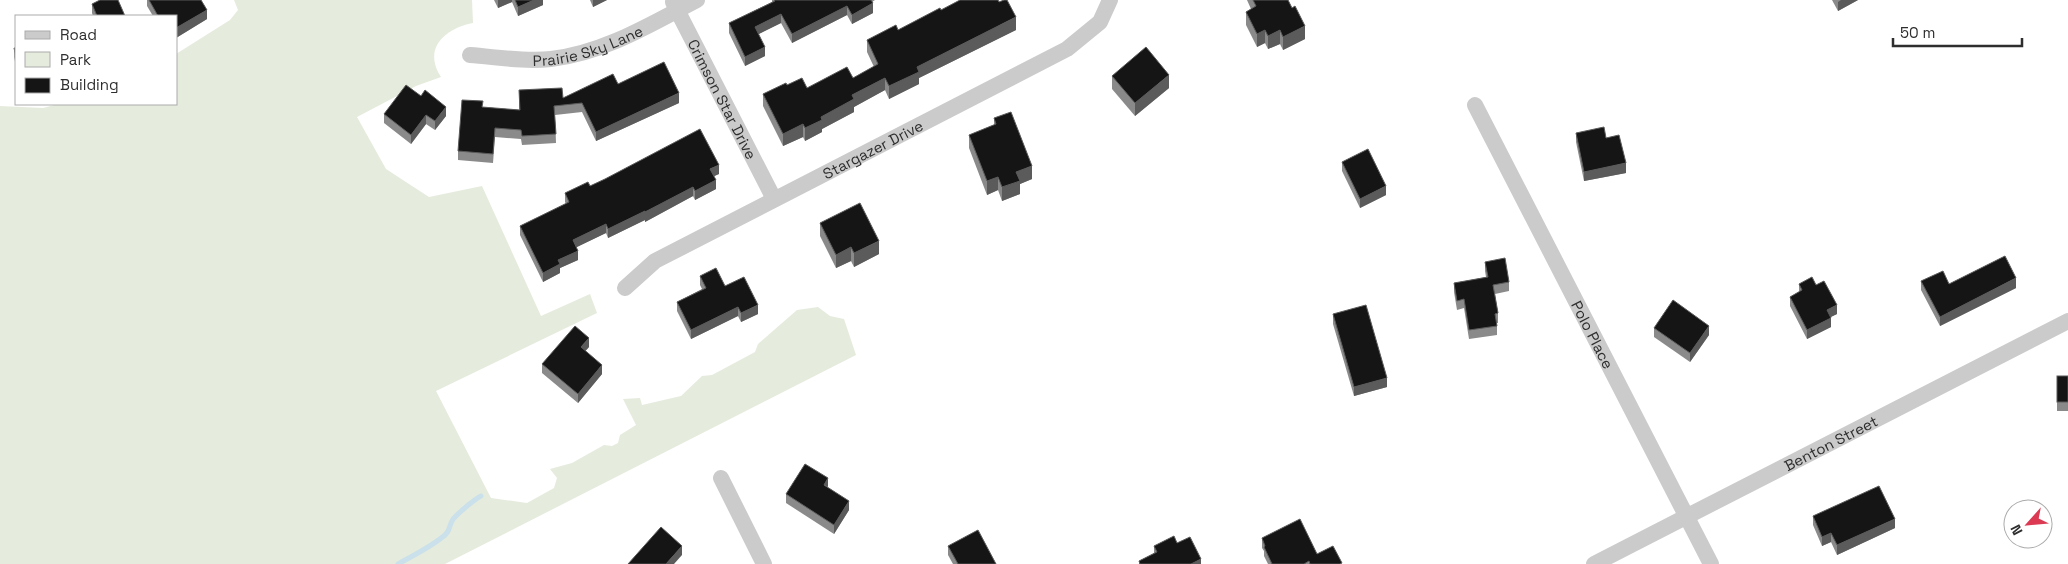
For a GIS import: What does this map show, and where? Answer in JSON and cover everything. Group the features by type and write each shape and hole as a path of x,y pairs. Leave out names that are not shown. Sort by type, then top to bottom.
{"street":[{"name":"Prairie Sky Lane","path":"470,55 519,59 551,59 582,53 609,44 675,5 697,0"},
{"name":"Stargazer Drive","path":"625,288 655,260 1067,49 1100,22 1110,0"},
{"name":"Crimson Star Drive","path":"675,5 774,198"},
{"name":"Polo Place","path":"1475,105 1711,564"},
{"name":"Benton Street","path":"1594,564 2068,321"},
{"path":"721,478 764,564"}],"green space":[{"path":"234,0 472,0 473,23 454,29 440,41 436,48 434,57 441,77 416,86 357,117 386,169 429,197 482,186 541,316 590,294 597,313 436,391 491,498 527,503 554,488 557,478 550,469 572,463 604,445 612,446 618,443 620,435 636,425 623,399 640,398 642,405 681,396 702,376 712,375 755,352 758,344 797,310 818,307 830,316 844,319 856,355 445,564 0,564 0,106 43,108 54,105 178,105 178,53 230,20 238,10"}],"building":[{"path":"100,0 118,0 125,15 97,15 92,4"},
{"path":"149,0 201,0 207,10 178,27 178,15 157,15"},
{"path":"515,0 534,0 518,7"},
{"path":"774,0 871,0 873,3 852,15 847,6 792,34 781,14 755,27 765,47 745,57 729,23"},
{"path":"960,0 998,0 999,2 1007,0 1016,17 917,67 919,72 889,86 885,78 852,95 854,99 821,117 822,120 805,128 803,124 783,134 763,94 802,78 807,88 847,67 853,78 878,64 867,40 896,25 898,30 940,8 941,10"},
{"path":"1253,0 1288,0 1292,8 1295,6 1305,26 1283,37 1280,30 1268,36 1265,30 1257,34 1246,12 1256,6"},
{"path":"1146,47 1169,75 1135,103 1112,76"},
{"path":"664,62 679,93 596,132 582,103 554,106 556,134 522,136 521,130 495,128 493,154 458,151 462,100 483,101 482,107 520,110 519,90 562,88 563,98 613,74 618,84"},
{"path":"406,85 421,96 425,90 446,107 435,121 426,115 411,135 384,114"},
{"path":"1011,112 1032,166 1016,172 1020,181 1002,187 998,177 987,181 969,135 996,124 994,118"},
{"path":"1604,127 1606,138 1619,135 1626,163 1584,172 1576,133"},
{"path":"700,129 719,165 710,169 716,180 695,191 693,187 608,229 606,224 573,240 578,251 558,260 560,264 543,273 520,226 569,202 565,193 588,182 590,186 605,179"},
{"path":"1368,149 1386,186 1360,199 1342,162"},
{"path":"860,203 879,241 854,253 851,247 836,255 820,223"},
{"path":"2005,256 2016,278 1940,317 1921,281 1943,271 1949,284"},
{"path":"1505,258 1509,282 1493,285 1498,313 1495,314 1497,326 1469,330 1464,299 1457,301 1454,283 1488,277 1485,262"},
{"path":"716,268 725,286 744,277 758,305 741,313 738,307 691,330 677,302 706,288 700,276"},
{"path":"1812,277 1816,285 1824,281 1837,305 1827,310 1831,318 1807,330 1790,297 1802,290 1799,284"},
{"path":"1673,300 1709,326 1690,353 1654,328"},
{"path":"1366,305 1387,378 1354,387 1333,314"},
{"path":"575,326 589,338 581,347 602,365 578,394 542,364"},
{"path":"2057,376 2068,376 2068,402 2057,402"},
{"path":"805,464 828,478 824,485 849,501 834,525 786,494"},
{"path":"1879,486 1895,519 1837,545 1831,533 1822,537 1813,516"},
{"path":"1300,519 1317,554 1333,546 1342,563 1310,564 1309,561 1304,564 1272,564 1262,538"},
{"path":"661,527 682,546 666,564 628,564"},
{"path":"978,530 996,564 958,564 948,546"},
{"path":"1174,536 1177,543 1190,537 1201,559 1191,564 1140,564 1139,561 1157,552 1154,546"}],"waterway":[{"path":"398,564 445,535 457,515 481,496"}]}
